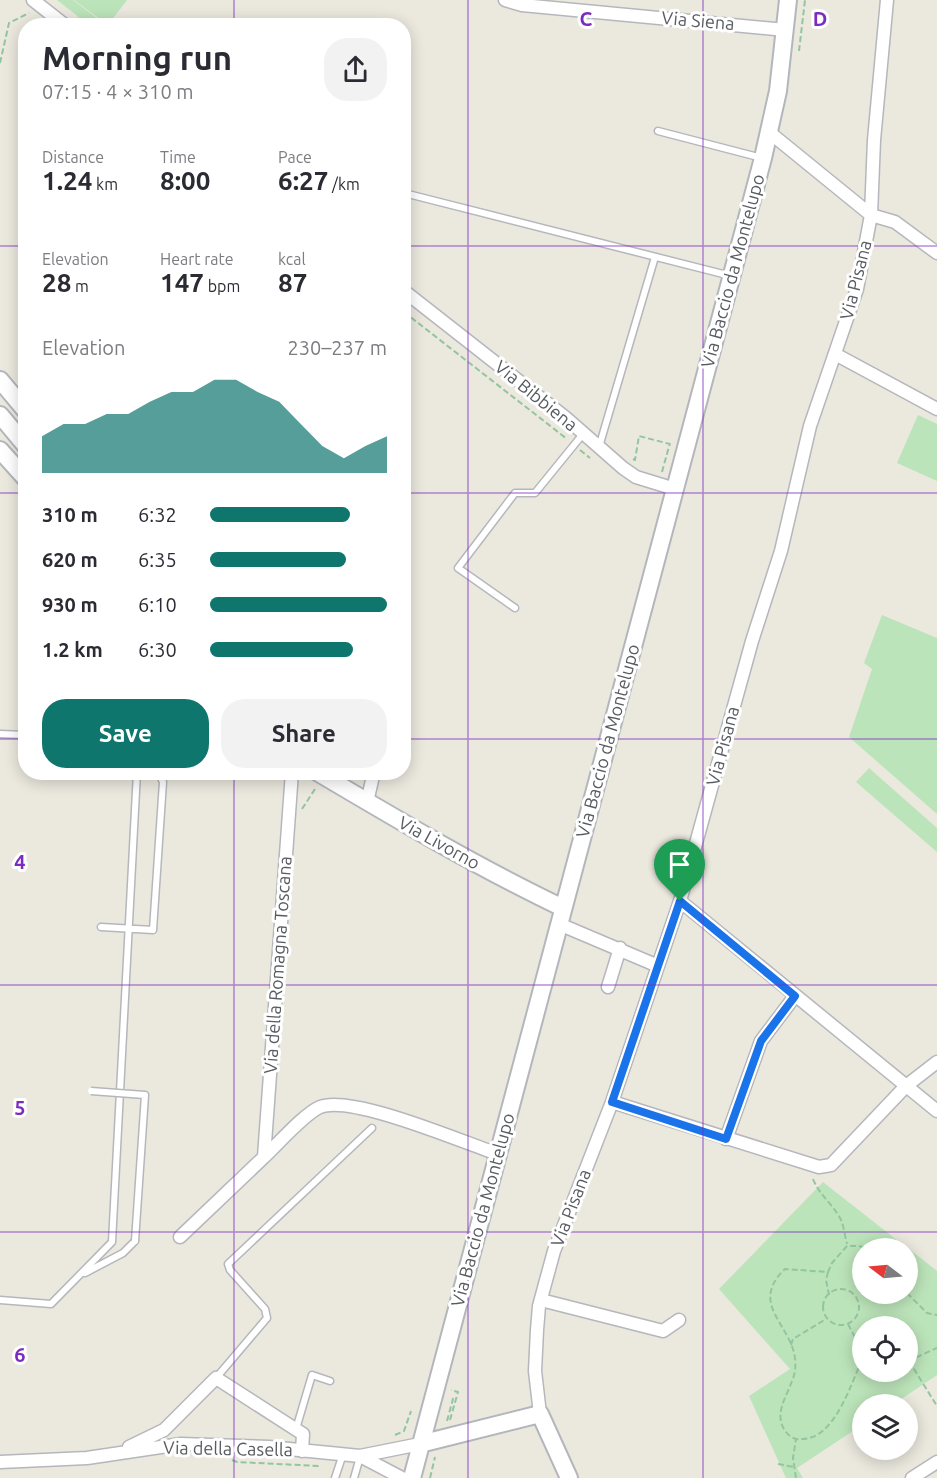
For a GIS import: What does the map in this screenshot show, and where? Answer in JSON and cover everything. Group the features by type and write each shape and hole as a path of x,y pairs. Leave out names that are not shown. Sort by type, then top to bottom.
{"street":[{"path":"33,0 56,18"},
{"name":"Via Siena","path":"505,0 522,5 785,30"},
{"name":"Via Baccio da Montelupo","path":"412,1478 763,158 778,91 788,0"},
{"name":"Via Pisana","path":"569,1478 540,1414 535,1371 541,1300 554,1251 612,1102 680,901 752,641 781,551 810,426 857,289 871,214 874,140 887,0"},
{"path":"769,132 871,214 895,222 937,253"},
{"name":"Via Bibbiena","path":"411,297 636,477 675,489"},
{"path":"835,354 937,409"},
{"path":"0,380 18,401"},
{"path":"0,415 18,436"},
{"path":"0,450 18,470"},
{"name":"Via della Romagna Toscana","path":"264,1157 291,780"},
{"name":"Via Livorno","path":"316,780 367,802 510,882 561,916"},
{"path":"367,802 372,780"},
{"path":"680,901 937,1111"},
{"path":"561,916 658,966"},
{"path":"608,987 620,948"},
{"path":"726,1139 761,1041 795,996"},
{"path":"612,1102 819,1167 831,1165 906,1086 937,1062"},
{"path":"180,1237 320,1107 335,1106 377,1112 498,1154"},
{"path":"541,1300 663,1331 680,1320"},
{"name":"Via della Casella","path":"118,1453 164,1430 216,1378 303,1434 302,1451"},
{"name":"Via della Casella","path":"0,1462 68,1460 181,1444 269,1447 360,1456 420,1444 540,1414"},
{"name":"Via della Casella","path":"360,1456 402,1478"},
{"path":"912,1478 937,1462"}],"lane":[{"path":"658,130 763,158"},
{"path":"411,195 731,276"},
{"path":"598,447 655,257"},
{"path":"515,608 458,568 515,493 535,493 583,434"},
{"path":"0,734 18,735"},
{"path":"0,1300 51,1304 112,1242 137,780"},
{"path":"101,927 153,930 162,780"},
{"path":"79,1276 123,1253 135,1241 145,1095 91,1091"},
{"path":"216,1378 267,1318 265,1309 230,1270 228,1264 372,1128"},
{"path":"296,1430 312,1375 330,1381"},
{"path":"335,1478 343,1454"},
{"path":"354,1478 360,1456"}],"path":[{"path":"20,18 30,13"},
{"path":"0,63 9,23 18,19"},
{"path":"411,317 597,464"},
{"path":"299,816 316,780"},
{"path":"807,1165 817,1189 841,1221 847,1246"},
{"path":"829,1295 844,1289 855,1295 859,1311 853,1321 848,1324 837,1324 827,1318 824,1309 829,1295 826,1280 832,1263 847,1246 852,1246"},
{"path":"828,1272 785,1269 772,1284 772,1310 795,1356 795,1370 779,1418 782,1427 789,1436 803,1440 825,1429 840,1409 852,1382"},
{"path":"918,1304 927,1313 937,1315"},
{"path":"791,1345 793,1339 827,1318"},
{"path":"848,1324 852,1332"},
{"path":"918,1357 937,1348"},
{"path":"918,1377 937,1406"},
{"path":"442,1420 450,1398 453,1398 447,1422 450,1423 458,1392 451,1390"},
{"path":"397,1439 407,1434 416,1407"},
{"path":"387,1439 404,1431 411,1411"},
{"path":"796,1439 794,1467 796,1478"},
{"path":"222,1459 338,1470"},
{"path":"778,1464 794,1467"}],"green space":[{"path":"57,0 73,0 97,18 80,18"},
{"path":"74,0 127,0 113,18 98,18"},
{"path":"918,415 937,424 937,481 897,463"},
{"path":"882,615 937,638 937,814 849,737 872,669 864,663"},
{"path":"869,768 937,828 937,852 856,782"},
{"path":"823,1182 894,1238 852,1238 852,1304 918,1304 918,1256 937,1271 937,1375 909,1394 852,1394 852,1432 797,1468 803,1478 786,1478 749,1396 790,1369 719,1289"}],"route":[{"path":"680,901 795,996 761,1041 726,1139 612,1102 680,901"}]}
